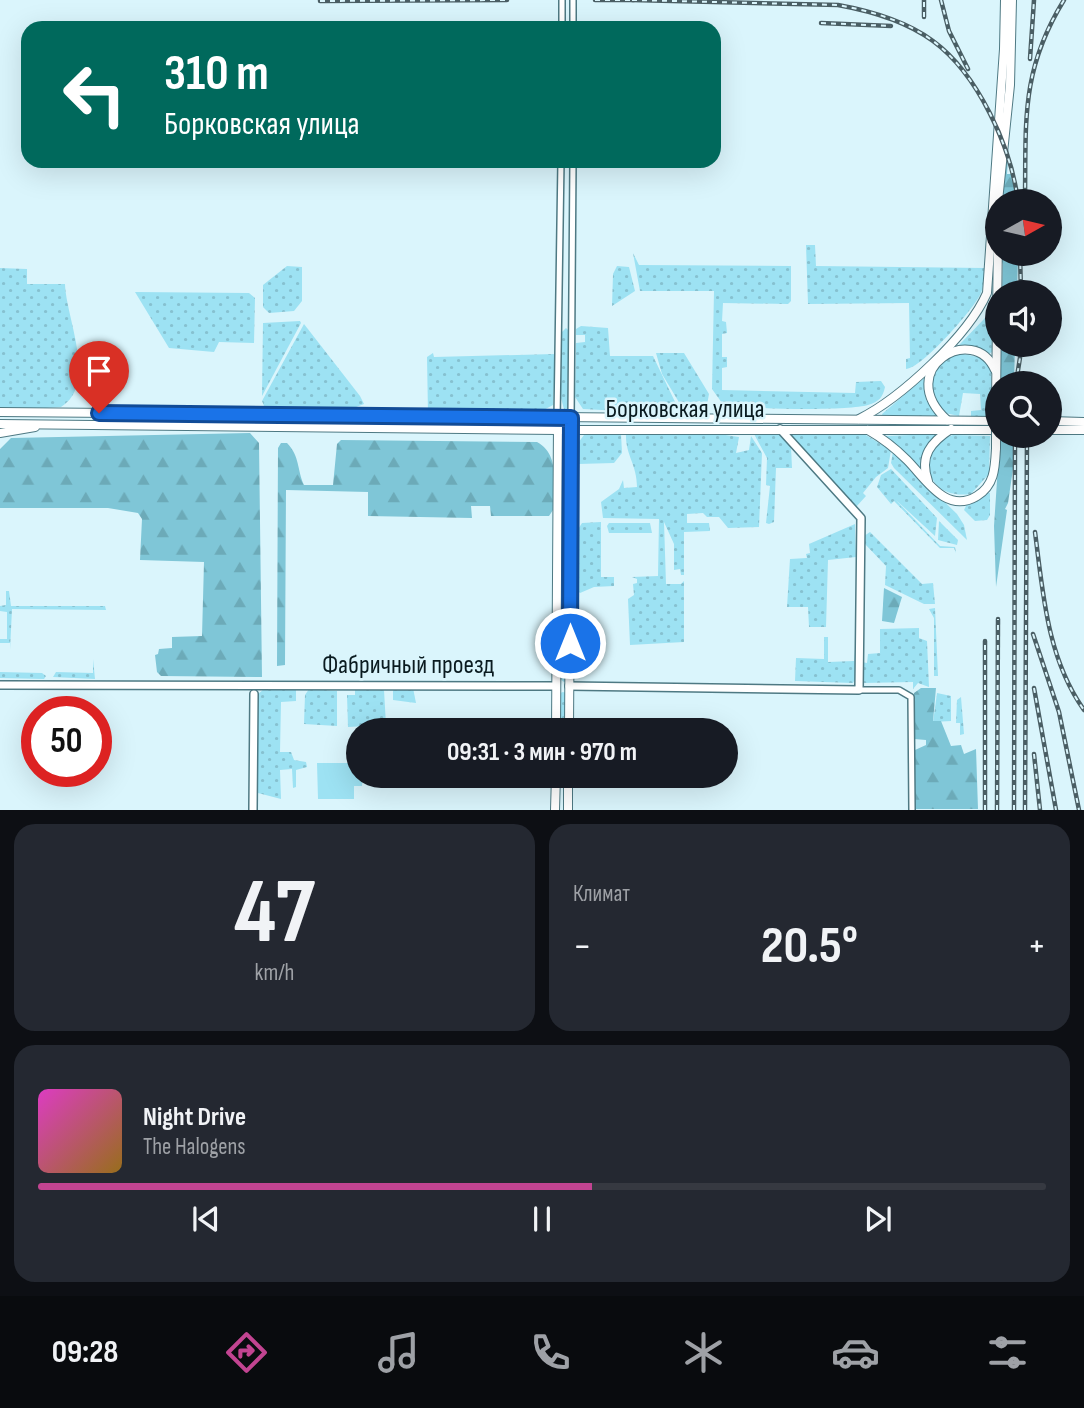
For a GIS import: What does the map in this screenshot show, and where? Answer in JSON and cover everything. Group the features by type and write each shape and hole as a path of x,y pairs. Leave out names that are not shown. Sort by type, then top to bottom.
{"main road":[{"path":"857,421 899,394 968,326 980,308 989,286 1005,0"},
{"path":"999,189 1010,85 1012,0"},
{"path":"980,308 985,307"},
{"path":"947,420 929,396 928,382 933,367 947,353 956,349 992,357"},
{"path":"985,357 995,371"},
{"name":"Борковская улица","path":"0,412 985,421"},
{"path":"259,415 259,425"},
{"path":"569,718 571,418"},
{"path":"556,718 558,419"},
{"path":"1062,421 1084,422"},
{"path":"0,433 62,423"},
{"name":"Борковская улица","path":"0,424 558,430 985,430"},
{"path":"930,487 924,467 927,451 951,429"},
{"path":"868,430 907,460 942,497 959,501 973,498 993,479 996,448"},
{"path":"1062,430 1084,430"},
{"name":"Фабричный проезд","path":"556,686 569,686"},
{"path":"555,788 555,810"},
{"path":"568,788 568,810"}],"street":[{"path":"562,0 562,21"},
{"path":"573,0 573,21"},
{"path":"558,419 561,168"},
{"path":"571,418 573,168"},
{"path":"780,429 861,518 859,690 899,690 911,697 912,810"},
{"name":"Фабричный проезд","path":"0,685 556,686"},
{"name":"Фабричный проезд","path":"569,686 859,690"},
{"path":"253,810 254,694"}],"shaded area":[{"path":"806,245 815,245 816,266 985,268 982,289 975,303 946,338 923,360 906,369 906,359 910,358 909,303 808,304"},
{"path":"633,253 639,265 791,266 791,301 788,304 723,303 722,321 726,322 727,333 722,334 722,357 727,357 727,367 722,368 722,390 855,393 856,382 881,381 885,387 882,396 868,405 818,409 722,403 712,389 714,291 640,291"},
{"path":"287,266 302,267 302,301 294,311 269,313 263,307 263,285"},
{"path":"617,266 629,267 635,291 612,306 613,274"},
{"path":"0,268 27,269 27,284 65,284 79,367 72,397 61,407 0,411"},
{"path":"135,292 249,293 255,298 254,343 219,342 214,352 169,348"},
{"path":"985,318 985,354 970,346 959,345"},
{"path":"263,323 301,323 262,396"},
{"path":"304,324 364,404 351,409 264,406 262,401"},
{"path":"581,326 608,328 610,356 653,356 677,406 640,412 583,409 575,397 576,343 585,342 585,335 576,335 576,329"},
{"path":"566,328 570,332 569,408 565,413 561,398 561,333"},
{"path":"433,353 434,357 555,354 553,405 540,412 428,414 427,357"},
{"path":"656,353 684,353 709,394 707,405 702,405 700,401 680,404 662,374"},
{"path":"959,353 982,358 991,367 991,371 985,371 985,416 971,416 971,411 981,410 980,394 963,393 959,416 945,413 932,386 936,370"},
{"path":"924,378 926,400 937,416 883,417 882,414"},
{"path":"563,431 567,432 568,503 560,511"},
{"path":"776,432 791,447 792,468 776,468 774,522 769,524 766,523 770,486 766,485 767,458 754,434"},
{"path":"626,433 712,433 739,437 736,453 749,450 751,436 762,453 759,527 728,528 719,517 707,517 703,513 687,514 687,523 709,523 710,531 684,532 684,575 681,575 680,569 674,570 674,544 664,522 666,584 681,584 684,581 684,642 630,645 628,599 634,595 633,584 637,583 637,579 632,577 658,576 659,519 603,518 601,502 619,489 623,480 624,488 637,487"},
{"path":"790,433 864,434 891,450 888,468 876,477 863,493 866,496 856,507 792,439"},
{"path":"621,434 622,453 614,463 578,464 578,443 584,435"},
{"path":"937,434 920,471 885,436"},
{"path":"953,435 985,436 985,448 990,448 989,474 971,494 961,495 943,490 932,479 932,451 945,438"},
{"path":"893,452 957,514 964,525 967,540 894,468 891,463"},
{"path":"891,469 937,518 935,536 896,500 940,546 955,547 956,553 954,548 940,548 894,501 891,504 877,487 881,475"},
{"path":"990,493 990,515 987,520 975,521 964,510 967,504"},
{"path":"567,505 564,682 559,678 560,513"},
{"path":"939,521 958,540 957,545 938,540"},
{"path":"601,522 601,577 614,577 614,586 594,587 580,593 574,588 575,534 582,523"},
{"path":"609,523 650,523 652,533 609,533"},
{"path":"855,524 856,557 828,560 826,627 809,627 808,607 787,607 790,559 807,558 806,554 810,553 809,544"},
{"path":"870,532 922,584 933,583 935,604 924,604 885,585 886,566 864,543 864,536"},
{"path":"6,591 9,591 11,606 105,606 106,610 12,609 10,650 10,643 0,643 0,639 7,639 7,612 0,611 0,606 6,605"},
{"path":"935,608 938,676 934,676 934,618 929,609"},
{"path":"919,628 919,638 927,641 929,687 918,683 913,689 913,682 862,683 862,662 867,663 868,654 880,653 880,629"},
{"path":"824,637 828,637 828,662 854,661 856,638 856,677 853,683 795,681 796,658 824,659"},
{"path":"93,659 95,679 53,677 56,672 93,673"},
{"path":"0,672 42,673 46,676 44,679 0,678"},
{"path":"296,688 296,701 281,702 280,752 291,752 294,760 306,762 307,767 296,770 296,787 293,788 292,769 280,770 281,799 258,793 257,695 264,689"},
{"path":"413,688 416,703 393,700 393,689"},
{"path":"309,689 337,691 337,726 304,724 305,695"},
{"path":"355,690 384,690 386,718 348,718 347,695 355,695"},
{"path":"560,693 566,693 567,718 559,718"},
{"path":"937,693 951,696 951,721 933,722"},
{"path":"961,697 964,734 960,735 960,723 956,723 957,700"},
{"path":"317,763 346,763 346,788 354,788 354,799 318,799"}],"green space":[{"path":"1002,160 1008,160 1007,174 1012,174 1015,189 1001,189"},
{"path":"1003,266 1018,266 1017,280 1002,280"},
{"path":"1001,357 1015,357 1014,371 1001,371"},
{"path":"250,433 259,443 262,677 161,676 157,672 155,655 159,649 172,648 172,637 202,636 204,562 140,560 142,519 138,513 108,508 0,508 0,449 11,438"},
{"path":"341,440 537,442 545,448 553,463 553,510 549,516 491,516 490,506 471,506 472,518 368,516 368,492 286,490 285,665 277,666 278,448 281,443 287,443 291,448 304,485 333,485 337,444"},
{"path":"999,448 1014,448 996,587 994,526"},
{"path":"884,588 902,597 894,623 882,621"},
{"path":"921,688 936,688 933,721 941,721 951,746 961,745 964,754 976,749 978,809 915,809 915,750 926,745 926,740 914,739 914,693"}],"railway":[{"path":"320,1 507,0"},
{"path":"595,0 634,0"},
{"path":"632,0 838,5 900,22 923,34 949,55 978,92 1000,135 1016,189"},
{"path":"924,0 924,17"},
{"path":"941,0 949,31 968,69"},
{"path":"1030,59 1034,0"},
{"path":"1025,189 1026,119 1033,73 1050,25 1064,0"},
{"path":"821,23 891,26"},
{"path":"1020,266 1021,280"},
{"path":"1018,371 1020,357"},
{"path":"1014,810 1015,448"},
{"path":"1025,810 1027,448"},
{"path":"1035,532 1044,601 1054,647 1062,669 1084,710"},
{"path":"997,810 998,619"},
{"path":"1033,634 1059,712 1079,810"},
{"path":"985,641 985,810"},
{"path":"1034,688 1056,810"},
{"path":"1034,754 1040,810"}],"route":[{"path":"99,413 571,418 570,643"}]}
